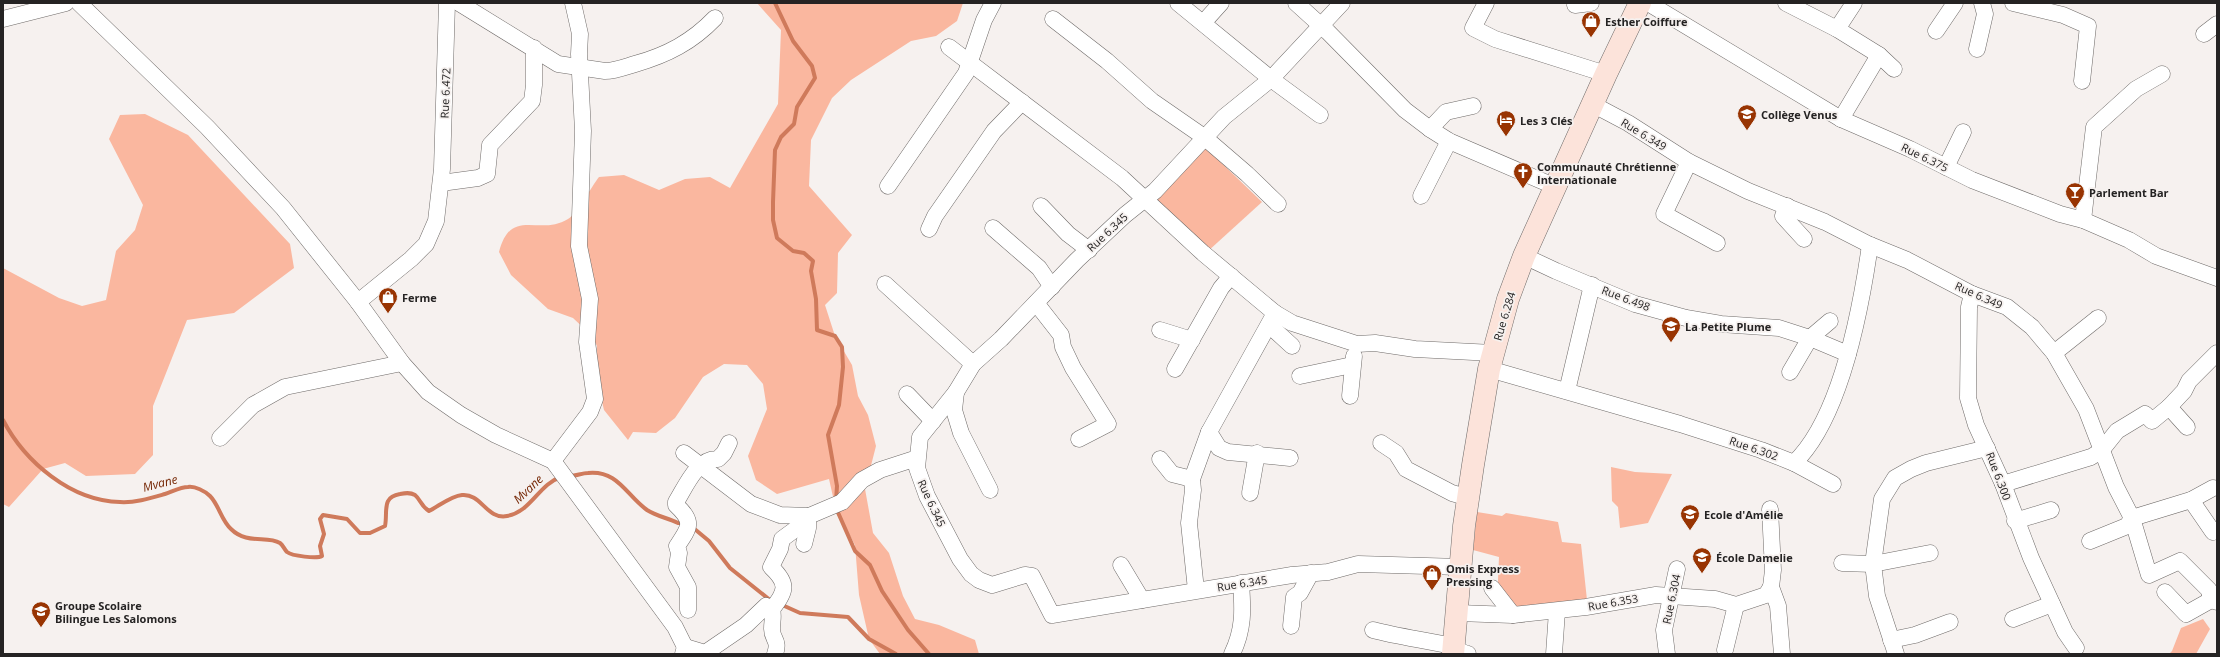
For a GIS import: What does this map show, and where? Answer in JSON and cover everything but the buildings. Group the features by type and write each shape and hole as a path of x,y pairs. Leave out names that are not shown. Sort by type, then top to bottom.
{"street":[{"path":"3,19 66,3"},
{"path":"80,3 207,127 278,202 358,302 402,362 428,392 461,415 496,435 553,461 675,627 684,651 705,654 746,626 766,606 772,609 774,616 772,630 777,644 775,654"},
{"name":"Rue 6.472","path":"358,302 411,259 426,244 436,221 441,183 439,162 447,3"},
{"path":"459,3 558,64 580,62 605,71 612,71 643,62 683,45 715,18"},
{"path":"553,461 590,412 595,399 587,342 590,299 579,246 583,131 580,34 573,3"},
{"path":"888,186 968,68 984,20 993,3"},
{"path":"1178,3 1271,79 1320,115"},
{"path":"1203,23 1221,3"},
{"path":"1296,3 1321,25 1405,110 1430,129 1449,141 1556,187"},
{"name":"Rue 6.345","path":"1342,3 1297,53 1271,79 1224,117 1204,137 1170,176 1077,260 1052,287 973,364 956,392 920,437 917,468 927,496 960,559 979,580 996,585 1025,575 1032,576 1052,615 1196,590 1310,573 1328,572 1358,564 1461,567"},
{"path":"1486,3 1468,26 1496,39 1606,74"},
{"path":"1575,5 1591,3"},
{"name":"Rue 6.284","path":"1458,652 1458,613 1461,567 1469,498 1491,361 1508,299 1524,256 1592,104 1640,3"},
{"name":"Rue 6.375","path":"1648,3 1841,119 1910,148 1972,180 2038,206 2084,220 2129,240 2156,256 2217,278"},
{"path":"1786,3 1837,29 1879,55 1894,69"},
{"path":"1837,29 1854,3"},
{"path":"1936,31 1955,3"},
{"path":"1977,49 1985,14 1982,3"},
{"path":"2013,3 2063,15 2088,26 2082,81"},
{"path":"1053,19 1107,61 1152,101 1204,137 1247,174 1278,204"},
{"path":"2204,34 2217,24"},
{"path":"441,183 478,178 487,174 490,145 532,101 534,85 534,48"},
{"path":"1841,119 1879,55"},
{"path":"968,68 1022,102 1122,178 1144,200 1231,276 1272,319 1292,346"},
{"path":"2084,220 2094,127 2136,89 2162,74"},
{"path":"929,229 938,211 994,131 1022,102"},
{"name":"Rue 6.349","path":"1592,104 1628,123 1689,162 1748,191 1825,222 1870,245 1907,260 1972,294 2007,307 2032,327 2054,353 2086,409 2116,487 2132,518 2149,575 2180,561 2208,590 2214,601"},
{"path":"1430,129 1446,112 1473,106"},
{"path":"1946,167 1963,132"},
{"path":"1421,196 1449,141"},
{"path":"1689,162 1664,214 1717,243"},
{"path":"1041,206 1068,234 1089,250"},
{"path":"1787,206 1784,216 1804,239"},
{"path":"993,228 1039,268 1052,287"},
{"path":"1794,463 1816,434 1835,392 1848,354 1860,303 1870,245"},
{"name":"Rue 6.498","path":"1524,256 1635,304 1686,318 1721,324 1779,328 1810,338 1848,354"},
{"path":"1175,369 1221,288 1231,276"},
{"path":"885,284 973,364"},
{"path":"1567,390 1592,285"},
{"name":"Rue 6.300","path":"1972,294 1969,307 1968,398 1976,425 2003,484 2015,521 2065,632 2076,648"},
{"path":"1036,303 1061,335 1063,346 1074,368 1108,424 1079,439"},
{"path":"2054,353 2098,318"},
{"path":"1196,590 1189,523 1193,490 1192,479 1209,432 1250,355 1272,319"},
{"name":"Rue 6.302","path":"1272,319 1292,323 1357,344 1375,343 1491,361 1580,396 1646,414 1761,450 1794,463 1833,484"},
{"path":"1790,372 1810,338 1830,321"},
{"path":"1160,330 1192,340"},
{"path":"1350,396 1352,365 1357,344"},
{"path":"2003,484 2091,457 2101,450 2118,431 2144,414 2152,421 2169,407 2184,391 2189,381 2217,353"},
{"path":"220,438 253,405 285,387 402,362"},
{"path":"1300,376 1352,365"},
{"path":"956,392 954,410 961,432 990,490"},
{"path":"907,394 933,421"},
{"path":"2169,407 2187,427"},
{"path":"1209,432 1219,448 1228,452 1290,458"},
{"path":"688,610 688,587 677,567 679,553 677,546 688,529 689,521 686,514 676,505 687,484 701,465 710,459 718,459 724,453 729,443"},
{"path":"1381,443 1396,453 1406,469 1452,493 1469,498"},
{"path":"1950,622 1915,635 1894,647 1877,596 1873,564 1882,499 1894,478 1926,464 1987,448"},
{"path":"684,453 751,504 780,515 809,518"},
{"path":"1250,493 1257,454"},
{"path":"772,609 783,592 781,577 771,568 780,550 782,538 809,518 842,502 862,480 880,470 917,458"},
{"path":"1160,459 1172,474 1192,479"},
{"path":"2090,541 2127,526 2132,518 2192,500 2213,488"},
{"path":"2192,500 2213,532 2217,530"},
{"path":"1770,509 1773,570 1769,591 1778,606 1782,654"},
{"path":"2015,521 2051,510"},
{"path":"804,544 809,518"},
{"path":"1842,563 1873,564 1930,554"},
{"path":"1120,565 1142,600"},
{"name":"Rue 6.304","path":"1667,654 1664,630 1677,569"},
{"path":"1291,626 1294,597 1300,593 1310,573"},
{"path":"1232,654 1240,638 1243,623 1241,583"},
{"path":"1492,588 1513,615"},
{"path":"1725,650 1736,605 1769,591"},
{"path":"2165,592 2186,614 2214,601"},
{"name":"Rue 6.353","path":"1458,613 1513,615 1557,611 1656,595 1715,599 1736,605"},
{"path":"2013,619 2052,604"},
{"path":"1554,654 1557,611"},
{"path":"1373,630 1458,652"}],"shaded area":[{"path":"757,3 963,3 957,21 936,36 911,41 851,80 832,98 811,140 809,186 852,235 838,253 837,293 825,305 835,336 852,365 858,396 868,415 876,446 865,489 873,533 889,553 903,596 915,619 939,625 975,640 979,654 880,654 869,639 859,595 855,545 836,510 829,479 777,494 756,480 748,456 767,409 763,384 747,365 724,364 703,377 675,418 656,433 633,432 628,440 604,410 595,372 597,346 591,335 573,318 548,309 511,275 499,252 504,238 511,230 518,226 557,224 572,216 599,177 624,175 659,190 685,179 710,177 730,188 778,104 781,30"},
{"path":"145,114 188,135 290,244 294,268 234,313 187,320 153,406 153,455 135,474 86,476 65,463 43,469 9,507 3,504 3,268 59,298 82,306 106,300 116,251 135,230 143,205 109,139 120,115"},
{"path":"1206,148 1262,202 1207,252 1156,200"},
{"path":"1611,467 1635,472 1672,474 1648,523 1620,528 1618,507 1612,501"},
{"path":"1477,512 1502,516 1506,513 1558,522 1562,542 1581,544 1587,600 1516,610 1497,603 1499,557 1473,550"},
{"path":"2203,619 2210,629 2196,654 2169,654 2172,651 2181,628"}],"waterway":[{"path":"775,3 793,41 812,66 815,78 797,107 794,124 781,137 775,150 773,220 777,238 793,251 804,253 813,261 811,271 816,299 817,330 835,336 842,347 843,367 839,405 828,435 837,486 836,501"},
{"name":"Mvane","path":"3,420 12,436 37,464 67,487 84,495 102,500 126,502 149,499 185,487 197,488 210,496 216,504 222,517 237,534 244,537 275,541 281,544 287,552 304,557 322,556 320,546 324,534 320,519 323,515 347,519 360,533 370,533 385,526 386,506 390,498 400,494 411,493 415,495 429,511 449,499 462,495 469,495 494,514 507,516 529,504 547,485 561,477"},
{"name":"Mvane","path":"570,476 588,473 607,475 621,485 647,510 678,523 684,523"},
{"path":"836,508 855,551 870,565 882,591 908,630 929,654"},
{"name":"Mvane","path":"691,526 709,541 730,568 770,600"},
{"name":"Mvane","path":"780,604 800,613 848,617 869,639 896,654"}],"place":[{"name":"Esther Coiffure","path":"1591,38"},
{"name":"Collège Venus","path":"1747,131"},
{"name":"Les 3 Clés","path":"1506,137"},
{"name":"Communauté Chrétienne Internationale","path":"1523,189"},
{"name":"Parlement Bar","path":"2075,209"},
{"name":"Ferme","path":"388,314"},
{"name":"La Petite Plume","path":"1671,343"},
{"name":"Ecole d'Amélie","path":"1690,531"},
{"name":"École Damelie","path":"1702,574"},
{"name":"Omis Express Pressing","path":"1432,591"},
{"name":"Groupe Scolaire Bilingue Les Salomons","path":"41,628"}]}
